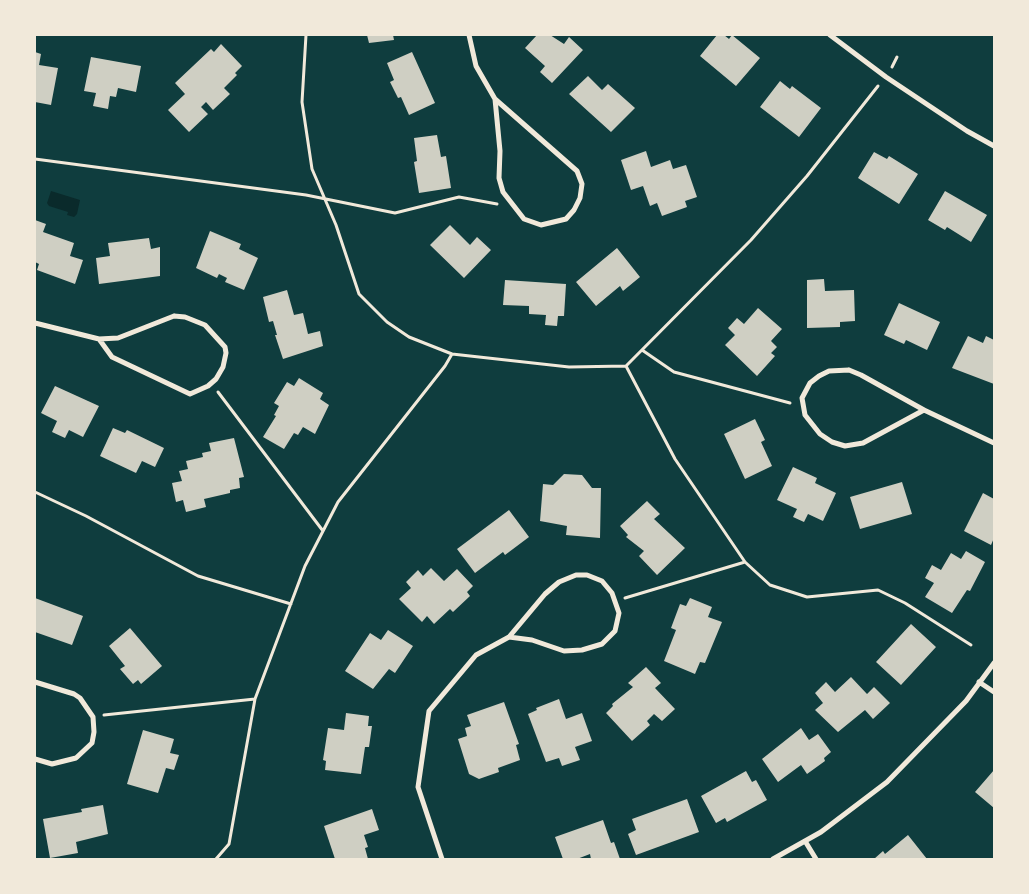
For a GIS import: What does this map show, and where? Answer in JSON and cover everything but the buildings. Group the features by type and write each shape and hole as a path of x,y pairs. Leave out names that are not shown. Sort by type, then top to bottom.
{"street":[{"path":"468,35 476,66 495,99 560,153 577,171 582,184 580,198 574,210 566,219 541,226 524,219 503,192 499,178 500,151 495,99"},
{"path":"830,35 886,77 967,131 994,146"},
{"path":"35,323 99,339 118,338 174,316 185,317 205,325 225,347 226,353 223,367 212,383 190,394 112,357 99,339"},
{"path":"924,410 863,443 845,446 832,442 820,434 805,415 802,398 810,383 829,371 843,370 860,375 924,410 994,443"},
{"path":"442,859 418,787 429,711 476,655 509,637 546,594 559,582 587,574 602,581 612,593 620,613 615,631 602,644 582,650 564,651 532,640 509,637"},
{"path":"773,859 805,841 887,782 930,739 980,682 994,663"},
{"path":"35,682 74,694 80,698 92,717 94,732 92,743 76,758 52,764 35,759"},
{"path":"980,682 994,692"},
{"path":"805,841 816,859"}],"path":[{"path":"306,35 302,102 312,169 336,225 359,294 386,322 409,337 452,354 569,368 626,366 751,240 807,176 886,77 898,56"},
{"path":"35,160 178,176 324,198 395,213 459,197 513,207"},
{"path":"642,350 674,372 726,388 802,406"},
{"path":"216,859 229,844 255,699 305,566 338,502 445,366 452,354"},
{"path":"626,366 675,459 745,562 770,585 807,597 878,590 905,603 971,645"},
{"path":"212,383 323,531"},
{"path":"35,492 86,516 198,576 291,604"},
{"path":"615,601 745,562"},
{"path":"92,717 255,699"}],"water":[{"path":"51,191 80,200 77,214 74,217 67,215 68,212 49,206 47,203"}]}
